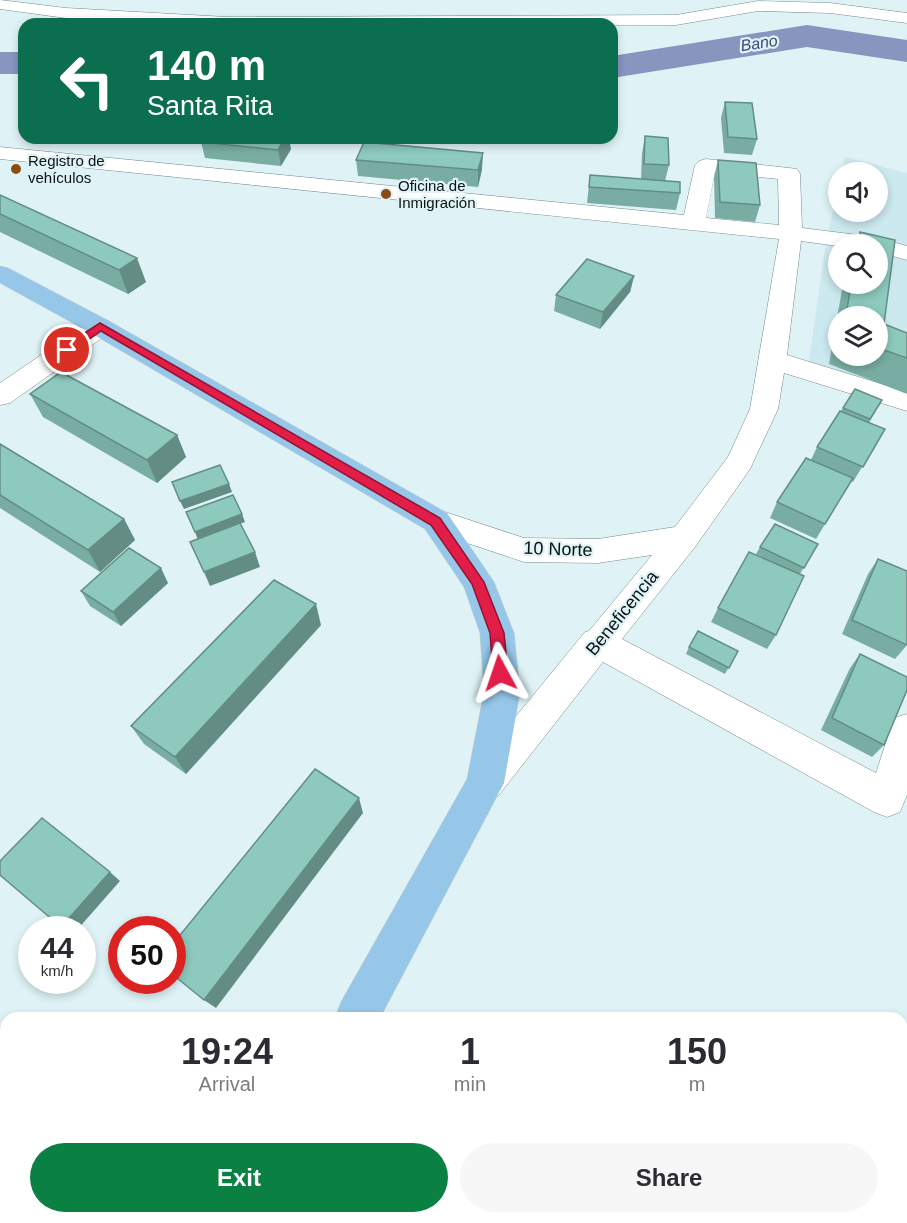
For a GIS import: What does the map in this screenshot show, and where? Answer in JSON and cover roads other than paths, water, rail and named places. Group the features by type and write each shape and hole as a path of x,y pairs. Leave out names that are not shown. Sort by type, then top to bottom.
{"main road":[{"path":"0,273 100,327 435,521 478,582 497,633 502,692 485,783"},
{"name":"Beneficencia","path":"360,1012 485,783"}],"street":[{"path":"0,4 66,13 155,18"},
{"path":"618,20 676,20 758,6 830,8 907,18"},
{"path":"1,153 828,238"},
{"name":"Beneficencia","path":"485,783 597,642 684,538 740,462 764,409 790,233 789,174 706,165 693,224"},
{"path":"888,248 907,253"},
{"path":"0,396 100,327"},
{"path":"773,360 907,402"},
{"name":"10 Norte","path":"435,521 524,550 598,551 684,538"},
{"path":"597,642 886,799 907,730"}],"waterway":[{"name":"Bano","path":"618,66 807,36 907,51"},
{"name":"Bano","path":"0,63 18,63"}],"place":[{"name":"Registro de vehículos","path":"16,169"},
{"name":"Oficina de Inmigración","path":"386,194"}]}
